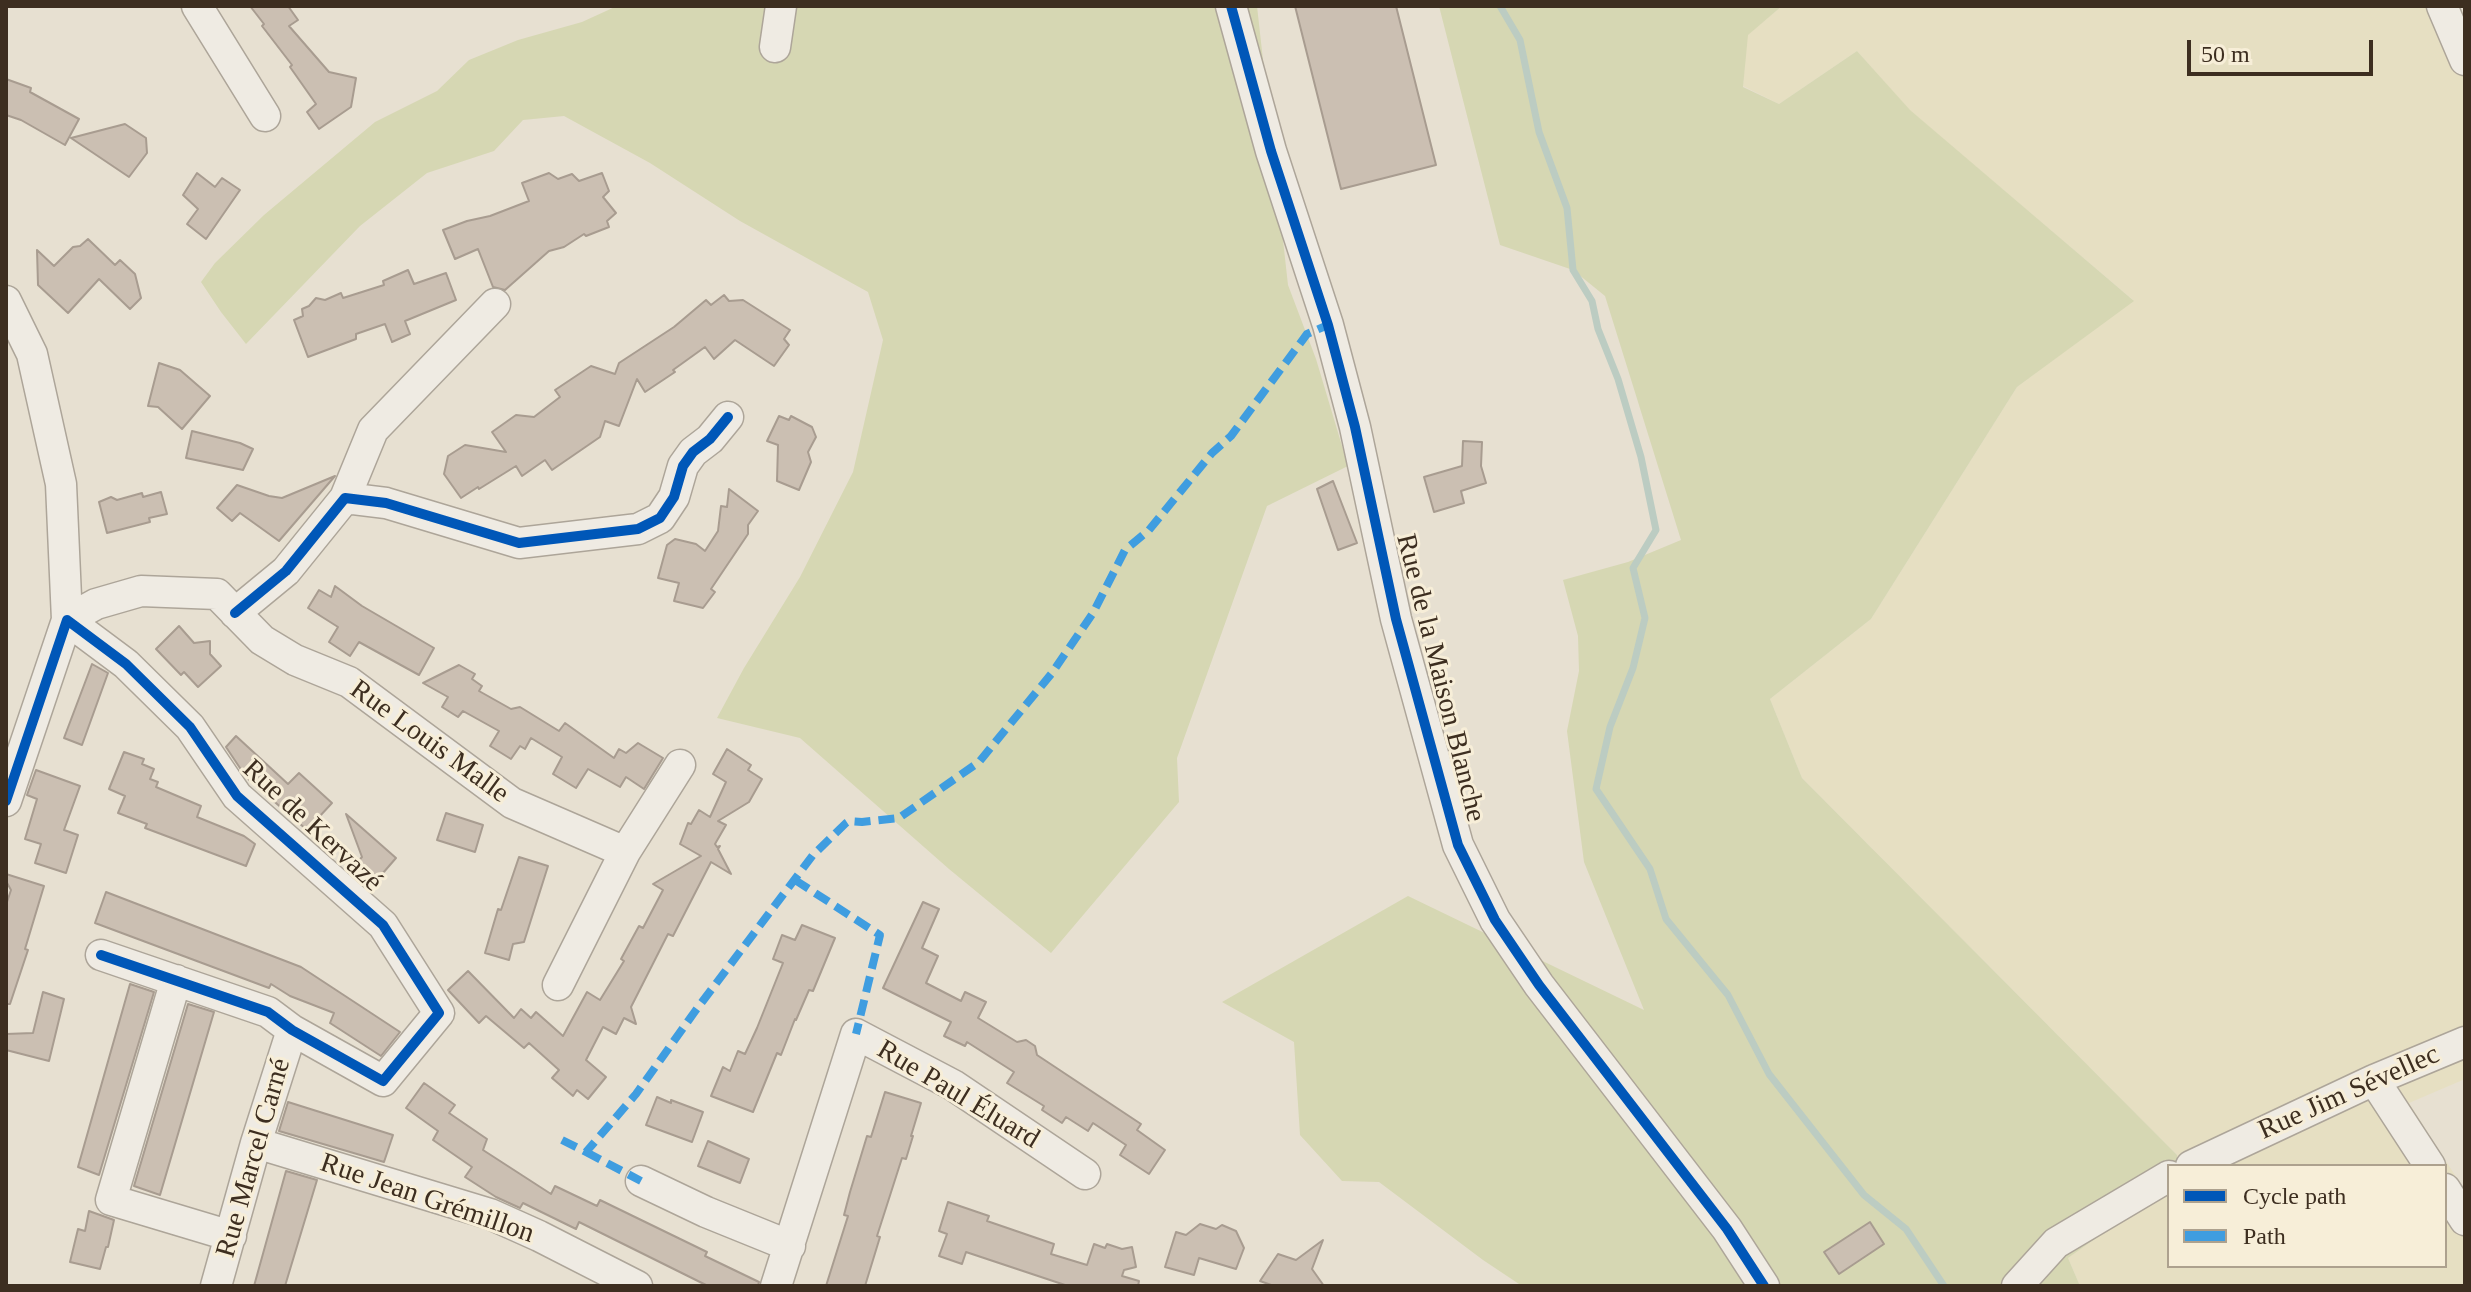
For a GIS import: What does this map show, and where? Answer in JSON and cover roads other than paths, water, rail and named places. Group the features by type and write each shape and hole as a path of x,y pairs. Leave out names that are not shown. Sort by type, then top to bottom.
{"street":[{"path":"197,6 265,116"},
{"path":"775,47 781,6"},
{"name":"Rue de la Maison Blanche","path":"1231,6 1271,151 1328,325 1355,427 1396,619 1458,845 1495,920 1539,985 1727,1229 1764,1286"},
{"path":"2442,6 2465,60"},
{"path":"6,301 32,354 61,484 67,620 6,801"},
{"path":"235,613 286,571 345,498 373,430 495,304"},
{"path":"345,498 386,503 519,543 638,529 660,518 674,497 683,466 728,417"},
{"name":"Rue Louis Malle","path":"67,620 96,604 141,591 217,594 262,640 295,660 349,682 512,803 625,852"},
{"name":"Rue de Kervazé","path":"67,620 126,664 190,727 237,796 383,925 439,1013"},
{"path":"558,985 625,852 680,765"},
{"path":"101,955 268,1012 292,1030"},
{"path":"176,980 111,1200 231,1236"},
{"name":"Rue Marcel Carné","path":"216,1286 292,1030 383,1081 439,1013"},
{"name":"Rue Paul Éluard","path":"776,1286 856,1034 953,1085 1085,1174"},
{"name":"Rue Jim Sévellec","path":"2195,1164 2374,1080 2465,1042"},
{"path":"2374,1080 2429,1164"},
{"name":"Rue Jean Grémillon","path":"256,1143 490,1214 637,1286"},
{"path":"2017,1286 2056,1243 2167,1177"},
{"path":"641,1181 706,1212 790,1246"},
{"path":"2447,1192 2465,1220"}],"waterway":[{"path":"1500,6 1520,40 1539,132 1567,208 1573,270 1592,301 1598,329 1618,379 1641,457 1656,530 1633,568 1645,618 1633,668 1610,727 1596,789 1650,869 1666,919 1728,995 1769,1074 1864,1195 1906,1229 1944,1286"}]}
